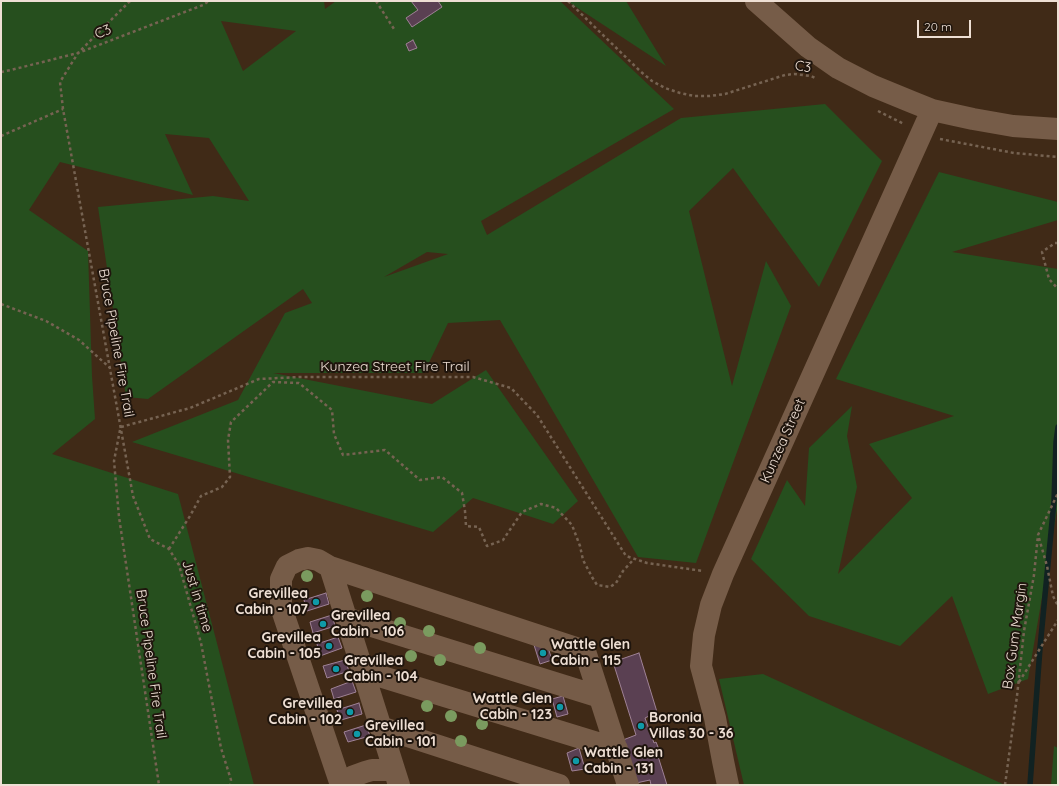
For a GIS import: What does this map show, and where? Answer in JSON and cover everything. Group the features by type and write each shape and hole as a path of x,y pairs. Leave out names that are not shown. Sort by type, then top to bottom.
{"street":[{"path":"756,1 808,47 838,68 873,86 932,110 1013,126 1058,129"},
{"name":"Kunzea Street","path":"728,785 715,718 701,666 704,635 711,605 723,574 932,110"},
{"path":"399,781 387,770 372,770 354,776 341,784 281,607 281,579 287,566 299,560 308,558 318,560 330,567 585,651 628,785"},
{"path":"330,567 380,727 399,781"},
{"path":"346,618 600,697"},
{"path":"363,671 617,749"},
{"path":"380,727 559,785"}],"path":[{"name":"Bruce Pipeline Fire Trail","path":"130,1 78,53 60,82 63,109 121,427 114,461 119,517 158,785"},
{"name":"C3","path":"1,72 78,53 203,5 209,1"},
{"path":"376,1 394,29"},
{"name":"C3","path":"568,1 640,71 665,88 680,93 694,96 725,94 785,75 794,74 810,76 817,80"},
{"path":"1,136 63,109"},
{"path":"872,109 922,133 941,139 1014,153 1058,156"},
{"path":"1058,243 1055,243 1042,252 1049,279 1058,289"},
{"path":"1,304 46,322 79,340 110,368"},
{"name":"Kunzea Street Fire Trail","path":"121,427 190,408 259,379 300,377 473,377 511,388 536,415 626,556 634,558"},
{"path":"169,549 201,496 222,487 230,477 228,440 231,422 273,382 299,383 332,410 334,434 343,455 385,450 420,480 442,477 462,493 466,526 479,527 487,546 503,540 522,512 541,504 556,508 572,525 580,546 583,560 597,585 610,587 616,583 623,571 634,558 647,563 723,574"},
{"name":"Just in time","path":"121,427 133,496 150,538 169,549 179,564 201,643 221,748 231,780 230,785"},
{"name":"Box Gum Margin","path":"1005,785 1019,683 1024,631 1034,575 1038,535 1058,493"},
{"path":"1038,535 1047,566 1053,596 1058,606"},
{"path":"1019,683 1058,620"}],"green space":[{"path":"1,1 324,1 325,9 336,1 560,1 674,109 481,221 487,235 681,118 825,104 882,161 819,287 733,168 689,211 732,386 766,261 791,306 696,563 638,557 500,320 448,323 424,373 273,373 432,404 486,370 578,501 553,524 473,498 433,532 132,442 238,400 285,313 312,303 303,289 148,399 126,397 98,207 213,196 249,201 209,138 165,134 193,195 60,162 29,210 88,251 92,376 95,419 52,454 178,494 254,785 1,785","holes":["221,21 296,31 243,71","427,252 448,254 384,277"]},
{"path":"567,1 626,1 666,66"},
{"path":"939,172 1058,202 1058,220 952,252 1058,269 1058,504 1028,679 988,694 952,596 900,646 809,616 751,559 787,480 805,506 809,448 852,406 847,436 857,487 838,574 912,498 869,444 954,416 836,379"},
{"path":"763,674 1005,785 744,785 719,679"},
{"path":"1054,746 1058,748 1058,785 1051,785"}],"building":[{"path":"411,1 438,1 442,7 412,27 406,18 418,10"},
{"path":"413,40 417,48 409,51 406,44"},
{"name":"Grevillea Cabin - 107","path":"326,593 329,604 307,611 304,600"},
{"name":"Grevillea Cabin - 106","path":"332,615 335,626 313,633 310,622"},
{"name":"Grevillea Cabin - 105","path":"338,637 342,648 320,656 317,644"},
{"name":"Wattle Glen Cabin - 115","path":"546,641 552,660 540,664 534,645"},
{"name":"Boronia Villas 30 - 36","path":"639,653 657,712 645,718 654,743 656,742 660,752 657,753 667,785 651,785 650,780 636,783 623,740 636,735 613,662"},
{"name":"Grevillea Cabin - 104","path":"345,660 349,671 327,678 323,666"},
{"path":"352,681 356,692 334,699 331,689"},
{"name":"Wattle Glen Cabin - 123","path":"563,696 568,714 557,717 552,699"},
{"name":"Grevillea Cabin - 102","path":"359,703 362,714 341,720 337,710"},
{"name":"Grevillea Cabin - 101","path":"366,725 370,736 348,742 344,732"},
{"name":"Wattle Glen Cabin - 131","path":"579,748 585,769 572,771 567,753"}],"waterway":[{"path":"1030,785 1040,648 1054,501 1058,427"}],"place":[{"name":"Grevillea Cabin - 107","path":"316,602"},
{"name":"Grevillea Cabin - 106","path":"323,624"},
{"name":"Grevillea Cabin - 105","path":"329,646"},
{"name":"Wattle Glen Cabin - 115","path":"543,653"},
{"name":"Grevillea Cabin - 104","path":"336,669"},
{"name":"Wattle Glen Cabin - 123","path":"560,707"},
{"name":"Grevillea Cabin - 102","path":"350,712"},
{"name":"Boronia Villas 30 - 36","path":"641,726"},
{"name":"Grevillea Cabin - 101","path":"357,734"},
{"name":"Wattle Glen Cabin - 131","path":"576,761"}]}
